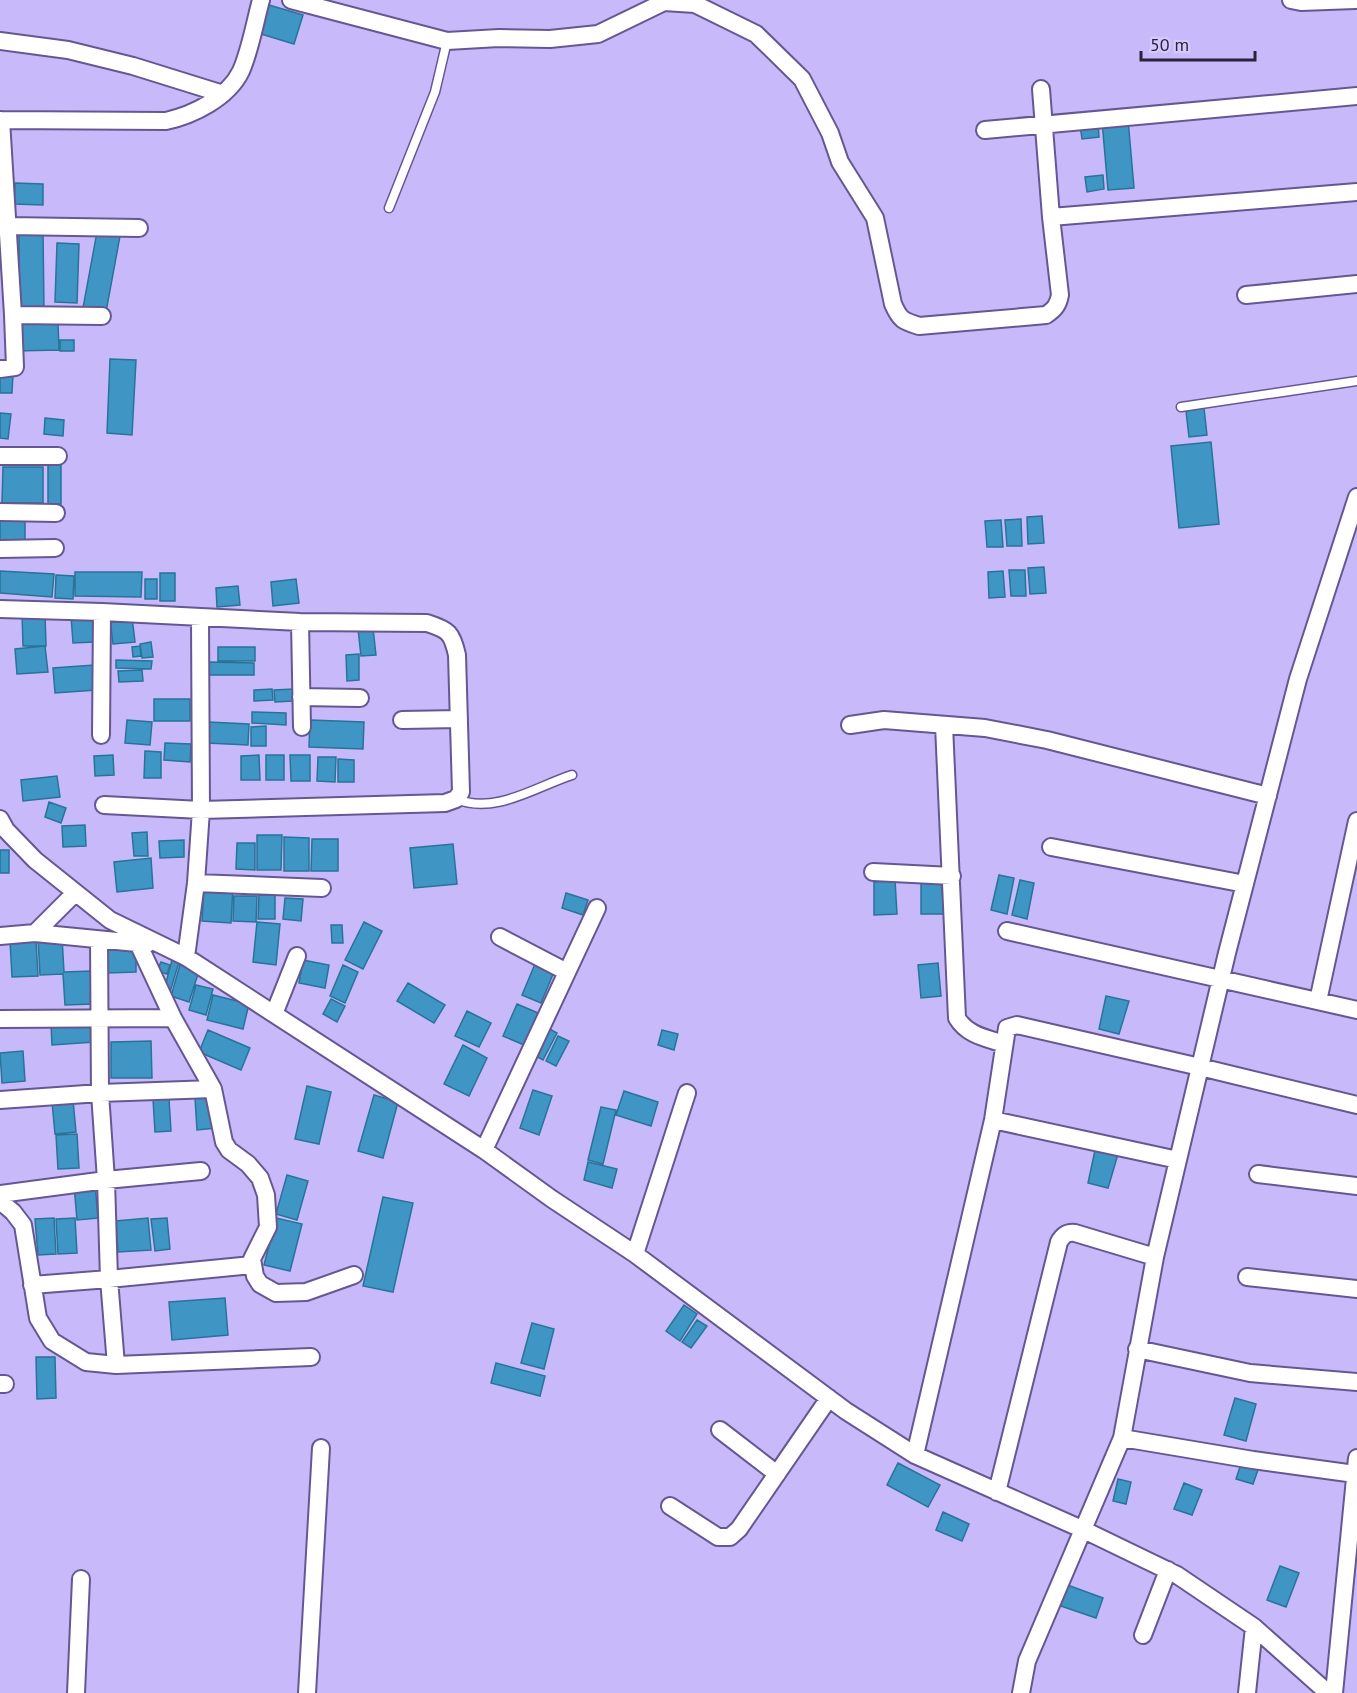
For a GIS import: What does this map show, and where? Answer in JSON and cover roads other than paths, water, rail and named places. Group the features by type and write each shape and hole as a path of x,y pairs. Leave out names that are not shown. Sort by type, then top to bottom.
{"street":[{"path":"0,369 15,367 13,315 6,297 8,226 1,120 166,121 184,117 223,94 233,83 241,70 261,0"},
{"path":"291,0 447,41 499,38 550,39 598,34 664,2 695,4 756,34 802,79 830,133 840,162 874,218 893,304 898,315 904,321 919,326 1046,315 1058,303 1060,295 1051,218 1041,89"},
{"path":"1291,0 1301,2 1355,0"},
{"path":"0,41 68,50 133,66 223,94"},
{"path":"984,130 1357,96"},
{"path":"1051,218 1357,192"},
{"path":"8,226 139,228"},
{"path":"1246,294 1357,284"},
{"path":"13,315 102,316"},
{"path":"0,456 58,456"},
{"path":"1021,1693 1027,1661 1122,1438 1155,1257 1221,978 1298,679 1357,497"},
{"path":"0,513 56,513"},
{"path":"0,549 55,548"},
{"path":"0,609 300,622 427,623 444,628 453,639 457,655 461,792 456,799 446,803 201,810 104,805"},
{"path":"101,735 102,612"},
{"path":"186,957 196,883 201,810 200,618"},
{"path":"300,622 302,728"},
{"path":"301,697 360,698"},
{"path":"402,720 459,718"},
{"path":"850,725 884,720 985,728 1047,740 1268,796"},
{"path":"944,724 957,1018 968,1031 1004,1044"},
{"path":"0,819 6,830 35,860 74,894 110,920 186,957 484,1150 635,1254 830,1398 915,1455 1168,1570 1254,1627 1328,1693"},
{"path":"1318,1000 1357,821"},
{"path":"1051,847 1245,884"},
{"path":"873,872 952,876"},
{"path":"196,883 322,888"},
{"path":"35,933 74,894"},
{"path":"484,1150 597,908"},
{"path":"1007,931 1357,1010"},
{"path":"0,936 35,933 160,946"},
{"path":"500,937 567,972"},
{"path":"99,940 100,1094 106,1180 109,1280 116,1365"},
{"path":"138,943 173,1018 213,1089 224,1142 229,1150 248,1164 260,1178 266,1195 268,1227 253,1254 252,1264 260,1284 276,1293 306,1292 354,1275"},
{"path":"274,1014 297,956"},
{"path":"0,1019 173,1018"},
{"path":"915,1455 993,1120 1007,1028 1017,1025 1200,1066 1357,1105"},
{"path":"0,1100 213,1089"},
{"path":"635,1254 687,1093"},
{"path":"993,1120 1178,1161"},
{"path":"0,1194 106,1180 201,1171"},
{"path":"1258,1174 1357,1186"},
{"path":"0,1201 23,1225 38,1318 52,1341 86,1362 116,1365 311,1357"},
{"path":"998,1492 1056,1253 1062,1237 1070,1232 1075,1233 1155,1257"},
{"path":"32,1285 109,1280 252,1264"},
{"path":"1247,1277 1357,1289"},
{"path":"1137,1348 1250,1373 1357,1382"},
{"path":"670,1506 718,1537 730,1538 739,1529 830,1398"},
{"path":"720,1430 777,1474"},
{"path":"1122,1438 1356,1466 1334,1693"},
{"path":"307,1693 321,1448"},
{"path":"1143,1635 1168,1570"},
{"path":"76,1693 81,1579"},
{"path":"1247,1693 1254,1627"}],"lane":[{"path":"389,208 435,92 447,41"},
{"path":"1181,407 1357,381"},
{"path":"456,799 468,804 512,800 572,775"}]}
